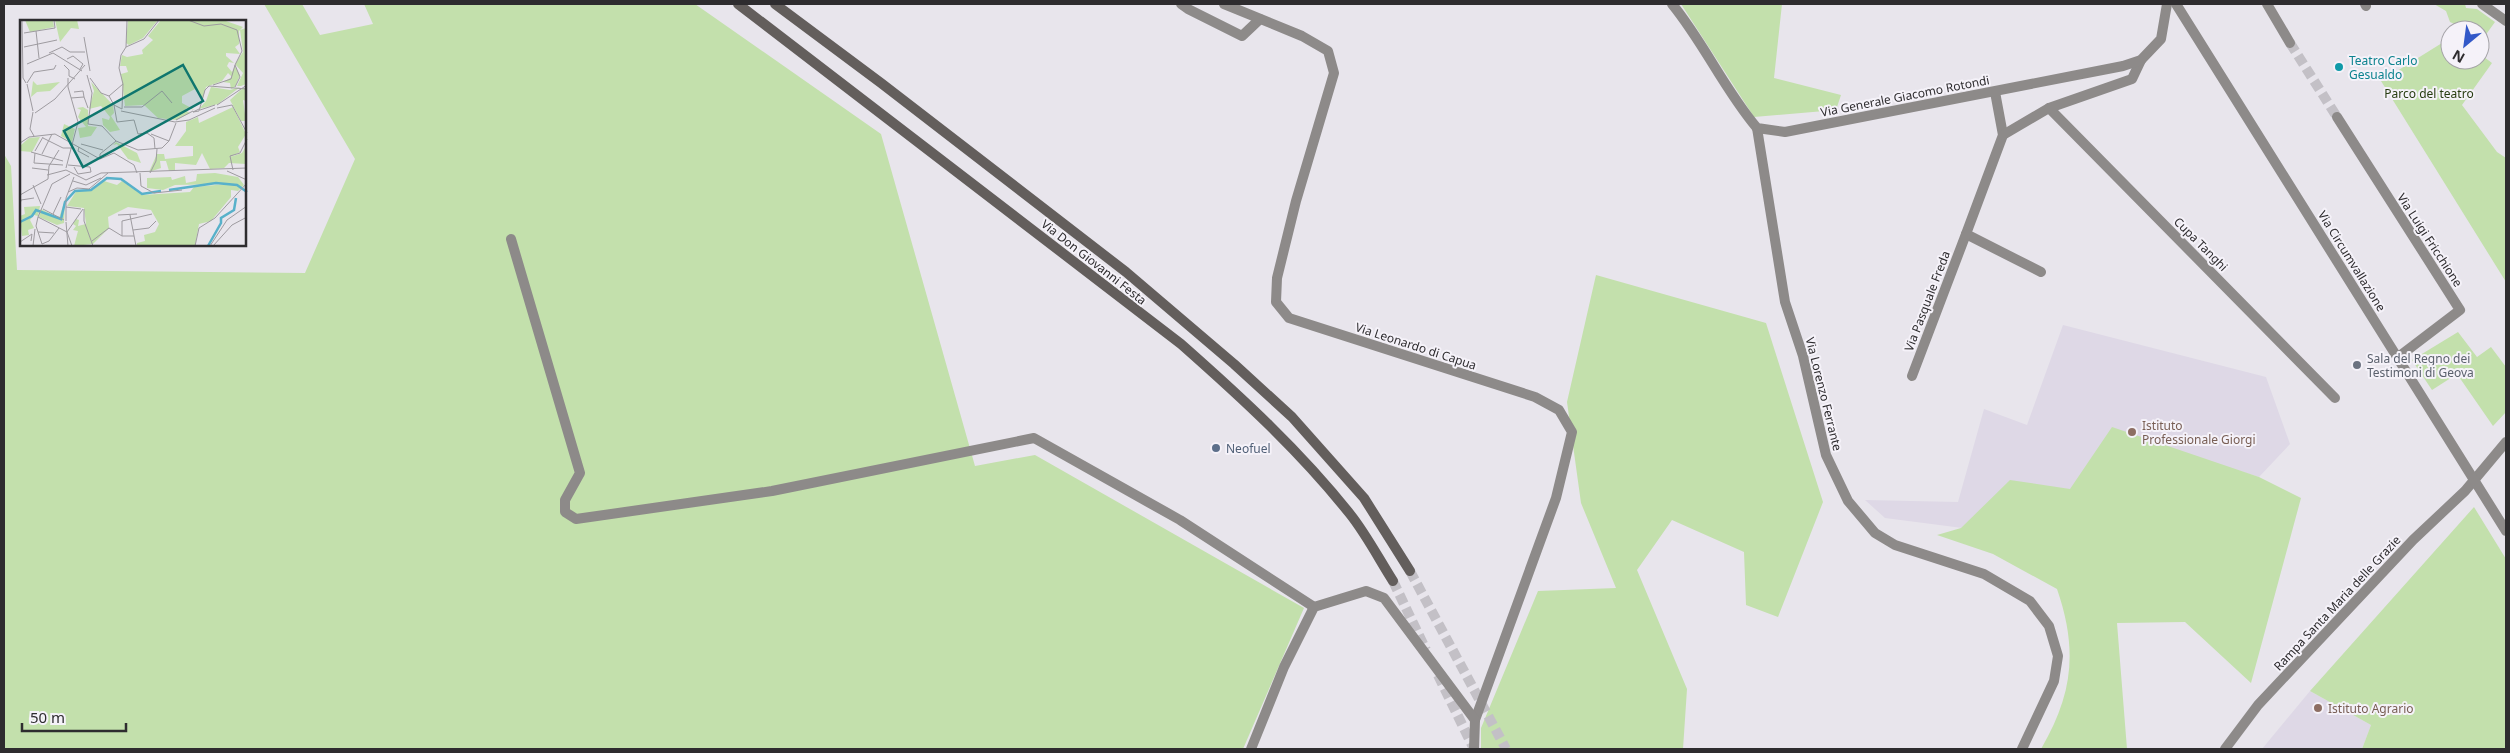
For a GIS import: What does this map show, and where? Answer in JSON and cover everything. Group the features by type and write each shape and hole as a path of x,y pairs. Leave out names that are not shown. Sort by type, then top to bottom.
{"main road":[{"name":"Via Don Giovanni Festa","path":"738,4 1181,344 1270,424 1351,515 1393,581"},
{"name":"Via Don Giovanni Festa","path":"775,4 881,83 1126,272 1234,364 1292,416 1364,498 1410,571"}],"street":[{"path":"1181,4 1242,36 1260,19"},
{"name":"Via Leonardo di Capua","path":"1224,4 1302,36 1328,51 1334,73 1296,200 1277,278 1276,302 1289,318 1535,397 1559,410 1572,432 1556,498 1475,720"},
{"path":"1672,4 1686,21 1736,103 1757,128"},
{"path":"1995,92 2003,135 2049,108 2132,79 2141,60 2161,39 2167,4"},
{"name":"Via Circumvallazione","path":"2176,4 2506,532"},
{"path":"2267,4 2290,43"},
{"path":"2482,4 2506,20"},
{"name":"Via Generale Giacomo Rotondi","path":"1757,128 1785,132 2066,79 2141,60"},
{"name":"Cupa Tanghi","path":"2049,108 2335,398"},
{"name":"Via Luigi Fricchione","path":"2337,117 2460,310 2397,358"},
{"name":"Via Lorenzo Ferrante","path":"1757,128 1785,302 1803,356 1826,455 1848,501 1876,533 1895,544 1984,574 2030,601 2049,626 2058,656 2054,682 2022,749"},
{"name":"Via Pasquale Freda","path":"1912,376 2003,135"},
{"path":"1966,234 2041,272"},
{"path":"511,239 580,473 565,500 565,512 576,519 772,491 1034,438 1180,520 1314,607"},
{"name":"Rampa Santa Maria delle Grazie","path":"2225,749 2258,705 2413,540 2474,481 2506,442"},
{"path":"1251,749 1284,668 1314,607 1366,592 1384,598 1475,720 1474,749"}],"shaded area":[{"name":"Istituto Professionale Giorgi","path":"2063,325 2266,377 2290,444 2259,477 2137,439 2058,533 1978,530 1885,518 1865,500 1958,502 1984,409 2027,425"},
{"name":"Istituto Agrario","path":"2310,691 2371,725 2362,749 2262,749"}],"green space":[{"path":"264,4 302,4 320,35 373,24 364,4 695,4 881,134 975,466 1035,455 1304,608 1243,749 4,749 4,154 11,166 17,270 305,273 355,159"},
{"path":"1681,4 1782,4 1774,78 1841,95 1836,110 1754,117"},
{"path":"2434,4 2465,4 2466,8 2477,9 2495,22 2490,29 2490,20 2449,20 2446,11"},
{"name":"Parco del teatro","path":"2440,44 2440,70 2487,70 2462,105 2497,152 2506,158 2506,282 2381,81"},
{"path":"1596,275 1766,323 1823,502 1778,617 1746,605 1744,552 1672,520 1637,570 1687,689 1683,749 1481,749 1481,728 1538,591 1616,588 1581,503 1567,402"},
{"path":"2458,332 2477,357 2491,347 2506,367 2506,412 2493,426 2457,374 2432,390 2412,360"},
{"path":"2112,427 2259,477 2301,498 2251,683 2185,622 2117,623 2127,749 2041,749 2060,709 2069,671 2068,632 2057,589 1993,554 1937,535 1961,528 2010,480 2070,489"},
{"path":"2474,507 2506,559 2506,749 2362,749 2371,725 2310,691"}],"tunnel":[{"path":"2290,43 2337,117"},
{"path":"1410,571 1506,749"},
{"path":"1393,581 1426,650"},
{"path":"1438,675 1474,749"}],"place":[{"name":"Teatro Carlo Gesualdo","path":"2339,67"},
{"name":"Sala del Regno dei Testimoni di Geova","path":"2357,365"},
{"name":"Istituto Professionale Giorgi","path":"2132,432"},
{"name":"Neofuel","path":"1216,448"},
{"name":"Istituto Agrario","path":"2318,708"}]}
